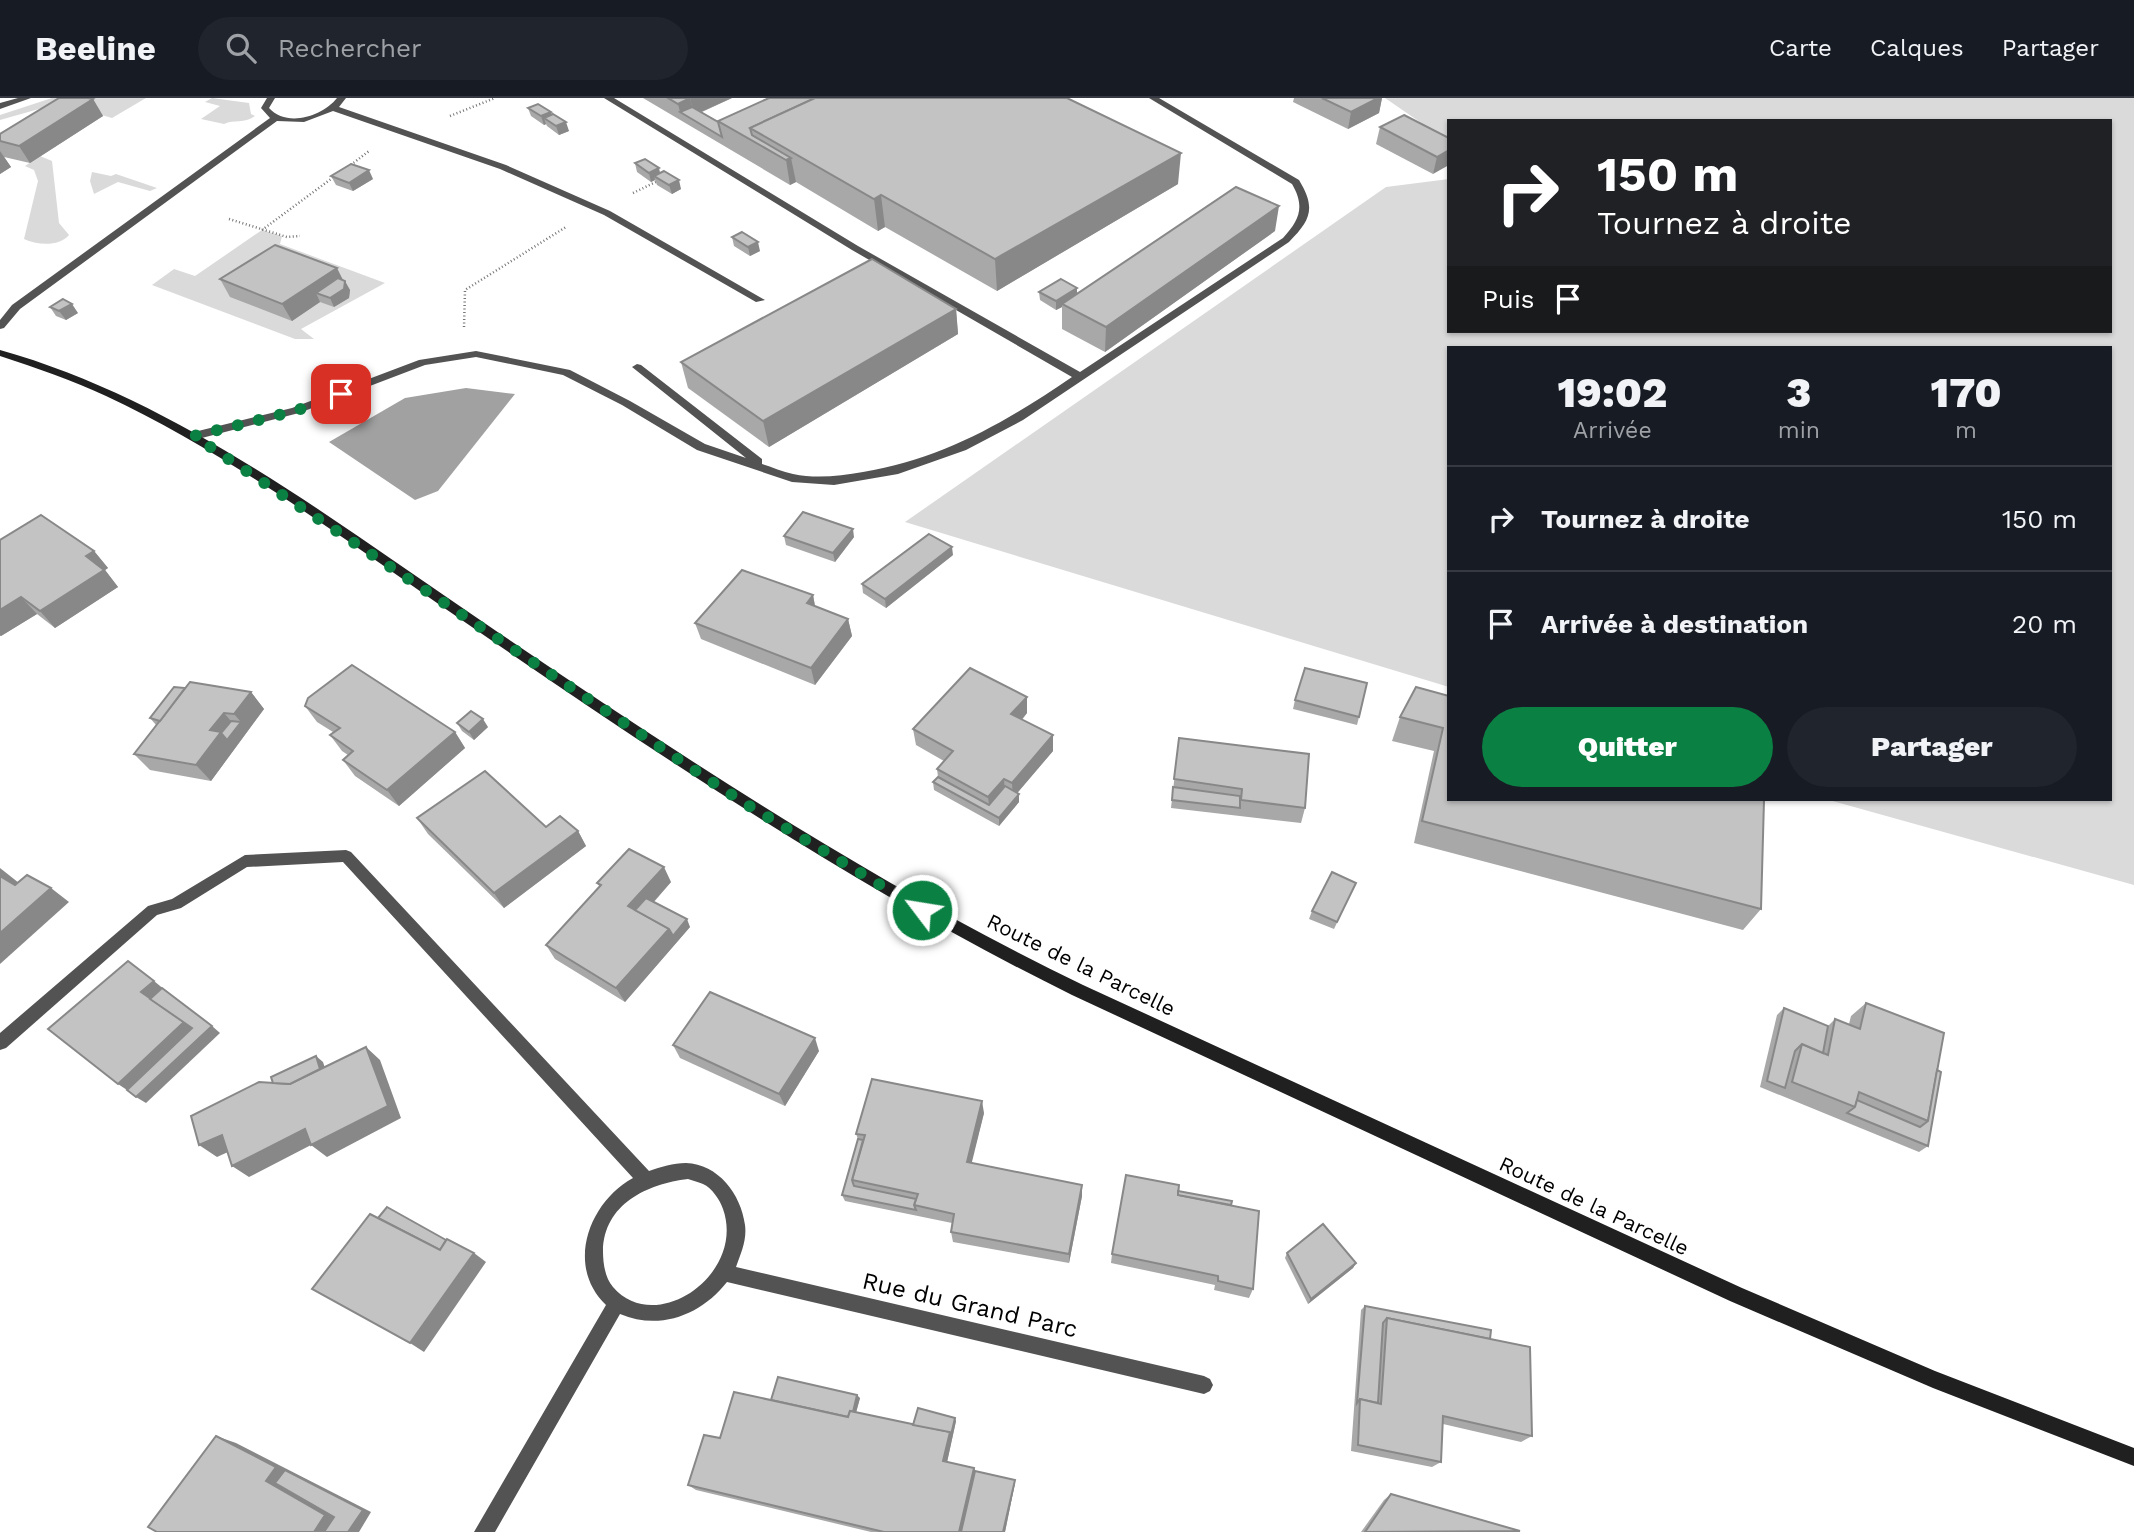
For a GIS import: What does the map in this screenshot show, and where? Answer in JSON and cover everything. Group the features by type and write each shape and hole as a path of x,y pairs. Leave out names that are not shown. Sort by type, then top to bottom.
{"main road":[{"name":"Route de la Parcelle","path":"0,353 90,383 194,436 741,801 922,910 1055,978 1629,1247 1849,1346 2134,1457"}],"street":[{"path":"0,106 27,98"},
{"path":"271,98 265,108 275,118"},
{"path":"0,327 16,307 275,118 310,118 333,108 342,98"},
{"path":"608,98 855,248 1080,377"},
{"path":"194,436 295,411 423,362 475,354 566,372 701,447 792,478 834,481 898,470 962,447 1019,418 1286,240 1304,223 1306,198 1296,182 1153,98"},
{"path":"333,108 503,167 601,210 760,300"},
{"path":"637,368 768,469"},
{"path":"0,1043 153,911 176,904 245,861 346,856 644,1178"},
{"path":"688,1171 708,1178 723,1192 733,1210 737,1232 733,1255 725,1273 707,1293 681,1308 659,1313 636,1312 617,1303 603,1289 595,1269 593,1249 598,1227 609,1206 625,1190 644,1178 666,1172 688,1171"},
{"name":"Rue du Grand Parc","path":"725,1273 1204,1385"},
{"path":"484,1532 617,1303"}],"path":[{"path":"463,356 465,290 584,216 707,158"},
{"path":"229,219 287,237 300,236"}],"shaded area":[{"path":"52,98 146,98 112,118 60,103 0,120 0,115"},
{"path":"212,98 249,103 251,114 255,116 224,124 201,119 220,106 205,102"},
{"path":"1385,98 2134,98 2134,885 1833,801 2112,801 2112,346 1447,346 1447,686 905,522 1386,187 1447,179 1447,333 2112,333 2112,119 1447,119 1447,141"},
{"path":"40,156 52,161 59,223 69,235 60,242 41,244 24,239 38,181 34,170 25,166"},
{"path":"92,172 111,176 116,174 157,188 150,191 118,182 94,194 90,181"},
{"path":"262,230 282,236 280,244 385,283 301,329 314,339 295,339 152,285 174,269 195,276"},
{"path":"466,388 515,394 438,491 415,500 329,442 405,398"}],"building":[{"path":"59,98 93,99 19,146 0,141 0,134"},
{"path":"668,98 690,98 678,104"},
{"path":"769,98 815,98 750,128 752,135 791,158 786,160 718,121"},
{"path":"815,98 1067,98 1181,153 995,259 881,195 874,199 750,128"},
{"path":"1322,98 1378,98 1351,112"},
{"path":"538,104 551,112 541,116 528,108"},
{"path":"692,107 718,122 722,137 680,112"},
{"path":"553,114 566,122 556,126 544,118"},
{"path":"1404,115 1447,137 1447,151 1437,157 1380,127"},
{"path":"645,159 659,168 649,173 635,163"},
{"path":"351,164 369,170 349,183 331,176"},
{"path":"664,171 679,180 669,185 654,176"},
{"path":"1236,187 1279,206 1106,327 1062,304"},
{"path":"742,232 758,242 748,247 732,237"},
{"path":"275,245 337,268 282,304 220,279"},
{"path":"872,259 956,309 763,421 681,362"},
{"path":"338,278 345,281 344,289 330,298 316,293"},
{"path":"1061,279 1077,288 1056,301 1039,292"},
{"path":"63,299 72,304 59,311 50,307"},
{"path":"803,512 853,529 833,553 784,536"},
{"path":"41,515 94,551 86,556 104,570 40,611 21,597 0,610 0,540"},
{"path":"929,534 952,547 885,599 862,584"},
{"path":"742,570 813,595 807,603 848,619 811,668 695,623"},
{"path":"352,665 455,732 387,790 343,760 353,751 330,735 340,728 305,706 308,698"},
{"path":"970,668 1027,697 1011,714 1053,735 1012,783 1004,779 988,797 937,769 953,751 913,729"},
{"path":"1305,668 1367,683 1359,717 1295,700"},
{"path":"190,682 251,692 234,714 224,713 210,730 221,732 196,765 134,754"},
{"path":"174,687 185,688 160,721 150,718"},
{"path":"1416,687 1447,695 1447,801 1764,801 1761,909 1422,821 1443,728 1400,717"},
{"path":"471,711 483,719 469,732 457,723"},
{"path":"231,721 241,722 227,740 221,733"},
{"path":"1179,738 1309,754 1305,808 1241,800 1242,789 1174,779"},
{"path":"485,771 546,827 560,816 578,831 494,893 417,818"},
{"path":"938,777 989,805 1005,786 1019,794 999,818 933,782"},
{"path":"1173,787 1240,796 1240,808 1172,800"},
{"path":"629,849 664,867 628,906 669,929 616,988 546,945 601,885 597,883"},
{"path":"1332,872 1356,883 1337,922 1312,911"},
{"path":"27,875 51,888 0,933 0,876 15,885"},
{"path":"646,898 687,919 673,936 669,929 635,910"},
{"path":"128,961 154,981 141,992 184,1022 118,1084 48,1029"},
{"path":"162,988 212,1026 136,1097 127,1090 192,1028 150,999"},
{"path":"710,992 815,1038 779,1094 673,1045"},
{"path":"1866,1003 1944,1033 1928,1121 1859,1092 1855,1107 1792,1082 1802,1044 1828,1055 1835,1019 1860,1029"},
{"path":"1784,1008 1828,1026 1823,1053 1802,1044 1795,1051 1785,1088 1767,1081"},
{"path":"366,1047 388,1106 311,1145 305,1129 232,1166 222,1135 199,1145 191,1116 259,1082 290,1084"},
{"path":"316,1056 320,1069 290,1084 273,1083 271,1077"},
{"path":"1937,1070 1941,1072 1928,1146 1847,1113 1855,1107 1857,1100 1920,1127 1928,1121"},
{"path":"872,1079 982,1101 967,1162 1082,1185 1069,1254 951,1232 954,1214 914,1205 918,1194 852,1180 865,1135 856,1134"},
{"path":"858,1139 863,1140 852,1180 854,1186 916,1199 916,1210 842,1195"},
{"path":"1126,1175 1179,1185 1178,1195 1259,1211 1253,1289 1218,1281 1218,1276 1112,1254"},
{"path":"1178,1191 1232,1201 1231,1205 1178,1195"},
{"path":"387,1207 446,1240 440,1250 378,1218"},
{"path":"370,1214 440,1250 447,1239 474,1253 410,1343 312,1289"},
{"path":"1323,1224 1356,1263 1311,1299 1287,1253"},
{"path":"1365,1306 1491,1330 1490,1339 1387,1318 1383,1323 1378,1403 1360,1399 1357,1403"},
{"path":"1387,1318 1530,1347 1532,1436 1443,1416 1441,1462 1358,1445 1360,1399 1381,1404"},
{"path":"778,1377 857,1395 853,1412 850,1411 848,1417 771,1400"},
{"path":"734,1392 848,1417 850,1411 950,1432 943,1461 974,1468 959,1532 884,1532 688,1485 704,1435 720,1438"},
{"path":"918,1408 955,1418 951,1435 950,1432 913,1425"},
{"path":"216,1436 276,1467 266,1481 325,1515 314,1532 157,1532 148,1527"},
{"path":"285,1470 363,1510 348,1532 324,1532 334,1517 275,1483"},
{"path":"975,1471 1015,1480 1003,1532 961,1532"},
{"path":"1391,1494 1520,1531 1365,1532"}],"route":[{"path":"341,394 295,411 194,436 741,801 922,910"}]}
